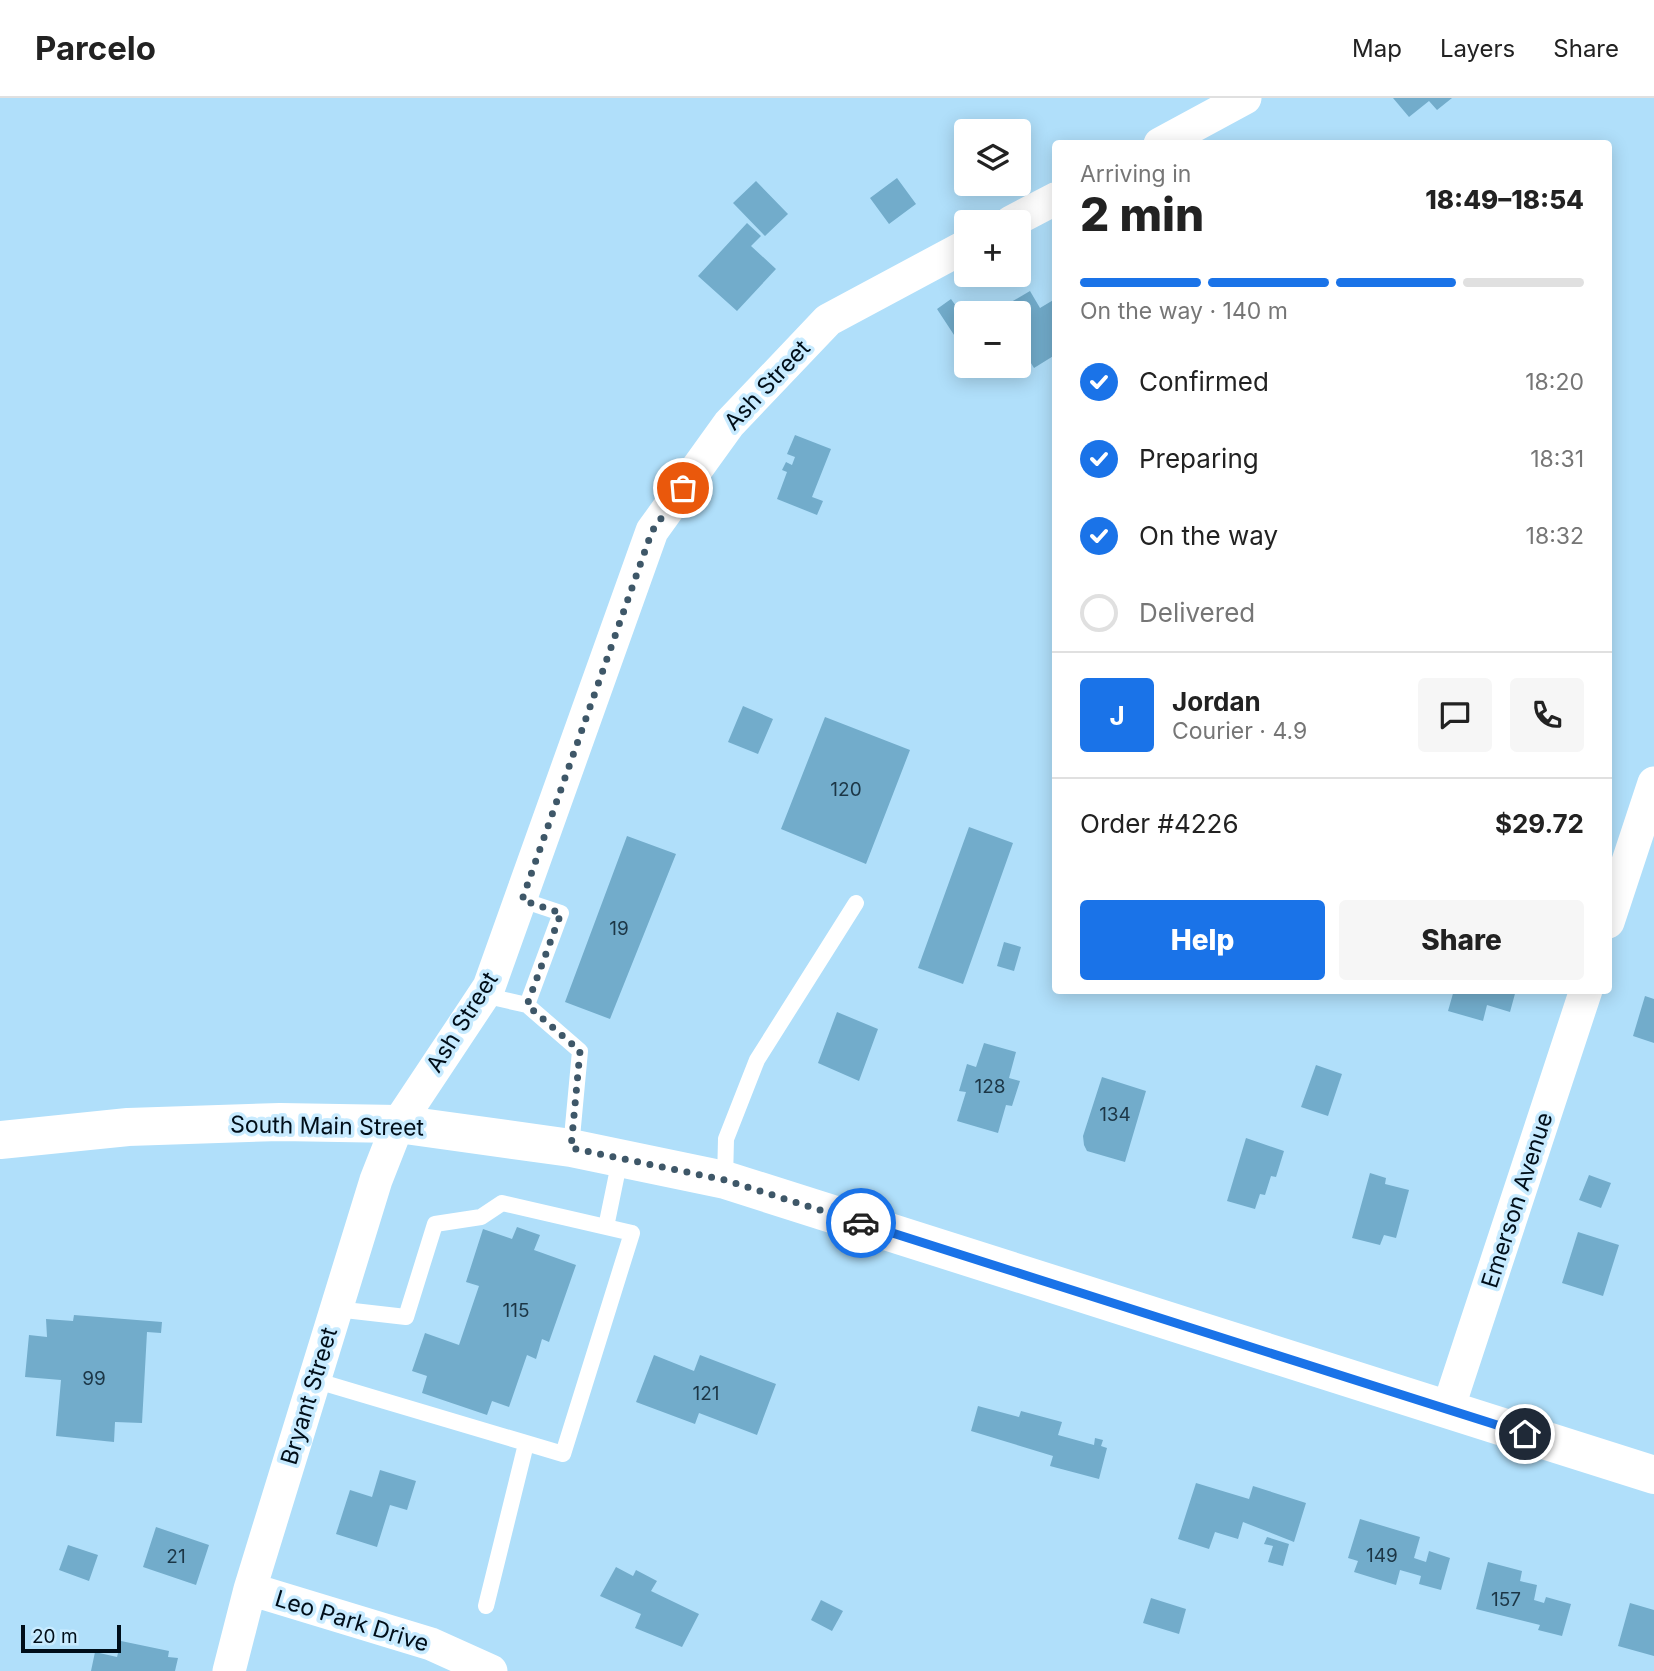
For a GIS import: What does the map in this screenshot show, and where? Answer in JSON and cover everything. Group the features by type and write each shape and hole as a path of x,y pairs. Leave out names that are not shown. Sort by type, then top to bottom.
{"main road":[{"name":"South Main Street","path":"0,1140 128,1127 280,1122 398,1124 571,1148 725,1180 1654,1475"}],"street":[{"path":"1167,140 1245,98"},
{"path":"1031,212 1052,201"},
{"name":"Ash Street","path":"398,1124 489,987 652,531 729,424 828,320 954,252"},
{"path":"1612,910 1654,783"},
{"name":"Emerson Avenue","path":"1448,1409 1585,994"},
{"name":"Bryant Street","path":"229,1671 250,1589 314,1380 376,1180 398,1124"},
{"name":"Leo Park Drive","path":"250,1589 430,1643 491,1671"}],"lane":[{"path":"522,900 561,913 527,1005"},
{"path":"725,1180 726,1139 757,1060 856,903"},
{"path":"484,995 527,1005 580,1051 571,1148"},
{"path":"606,1227 620,1159"},
{"path":"314,1380 563,1454 632,1233 502,1203 481,1217 435,1224 406,1317 336,1309"},
{"path":"486,1606 526,1444"}],"building":[{"path":"1393,98 1452,98 1437,110 1429,101 1409,117"},
{"path":"897,178 916,204 889,224 870,198"},
{"path":"756,181 788,214 765,236 733,203"},
{"path":"747,223 761,236 751,246 776,269 737,311 698,276"},
{"path":"1030,291 1040,308 1052,301 1052,357 1034,368 1031,363 1031,301 1013,301"},
{"path":"951,299 954,303 954,335 937,309"},
{"path":"795,435 831,449 812,497 823,501 817,515 777,499 787,472 782,470 786,462 792,465 795,457 787,454"},
{"path":"743,706 773,719 758,754 728,742"},
{"path":"825,717 910,750 866,864 781,829"},
{"path":"969,827 1013,843 963,984 918,968"},
{"path":"627,836 676,854 610,1019 565,1002"},
{"path":"1004,942 1021,947 1014,971 997,966"},
{"path":"1453,994 1515,994 1510,1012 1487,1005 1483,1021 1448,1011"},
{"path":"1645,996 1654,999 1654,1043 1633,1036"},
{"path":"837,1012 878,1029 859,1081 818,1063"},
{"path":"984,1043 1016,1052 1009,1078 1020,1081 1012,1106 1006,1105 998,1133 957,1121 966,1092 959,1091 967,1064 976,1067"},
{"path":"1316,1065 1342,1074 1328,1116 1301,1107"},
{"path":"1102,1077 1146,1091 1125,1162 1087,1151 1084,1145 1083,1136"},
{"path":"1246,1138 1284,1151 1276,1177 1271,1176 1265,1195 1260,1194 1255,1209 1227,1201"},
{"path":"1370,1173 1386,1178 1385,1184 1409,1190 1396,1238 1384,1235 1380,1245 1352,1238"},
{"path":"1589,1175 1611,1183 1601,1208 1579,1200"},
{"path":"517,1227 540,1235 534,1250 576,1265 549,1342 542,1339 536,1359 527,1355 509,1407 492,1401 487,1415 422,1393 427,1376 412,1371 425,1333 459,1345 479,1286 466,1282 483,1229 512,1239"},
{"path":"1578,1232 1619,1245 1603,1296 1562,1283"},
{"path":"74,1315 162,1322 161,1333 147,1332 142,1423 115,1422 114,1442 56,1436 61,1380 25,1377 29,1335 47,1337 46,1319 73,1321"},
{"path":"654,1355 694,1371 700,1355 776,1384 757,1435 699,1413 695,1424 636,1402"},
{"path":"978,1406 1019,1417 1021,1411 1062,1422 1058,1435 1094,1445 1095,1438 1103,1440 1101,1446 1107,1448 1099,1479 1050,1466 1053,1456 971,1431"},
{"path":"380,1470 416,1481 407,1510 390,1505 377,1547 336,1534 350,1490 372,1497"},
{"path":"1196,1483 1249,1499 1253,1486 1306,1503 1294,1542 1243,1522 1238,1539 1215,1532 1209,1549 1178,1539"},
{"path":"1360,1519 1420,1537 1414,1558 1426,1562 1429,1551 1450,1558 1441,1590 1419,1584 1421,1576 1400,1570 1396,1585 1354,1572 1358,1561 1348,1558"},
{"path":"156,1527 209,1545 196,1585 143,1567"},
{"path":"1267,1537 1289,1544 1283,1566 1268,1562 1273,1546 1264,1544"},
{"path":"68,1545 98,1555 89,1581 59,1570"},
{"path":"1488,1562 1522,1571 1520,1581 1537,1585 1534,1600 1544,1603 1546,1597 1571,1604 1562,1636 1538,1630 1540,1625 1476,1609"},
{"path":"616,1567 633,1576 636,1570 657,1581 651,1591 699,1614 682,1647 635,1628 641,1614 600,1596"},
{"path":"1151,1598 1186,1609 1179,1634 1143,1623"},
{"path":"821,1600 843,1611 832,1631 811,1620"},
{"path":"1630,1603 1654,1610 1654,1656 1618,1646"},
{"path":"121,1641 169,1651 168,1657 178,1658 175,1671 91,1671 95,1652 117,1657"}],"way so far":[{"path":"683,488 652,531 522,900 561,913 527,1005 580,1051 571,1148 725,1180 861,1223"}],"route":[{"path":"861,1223 1525,1434"}]}
